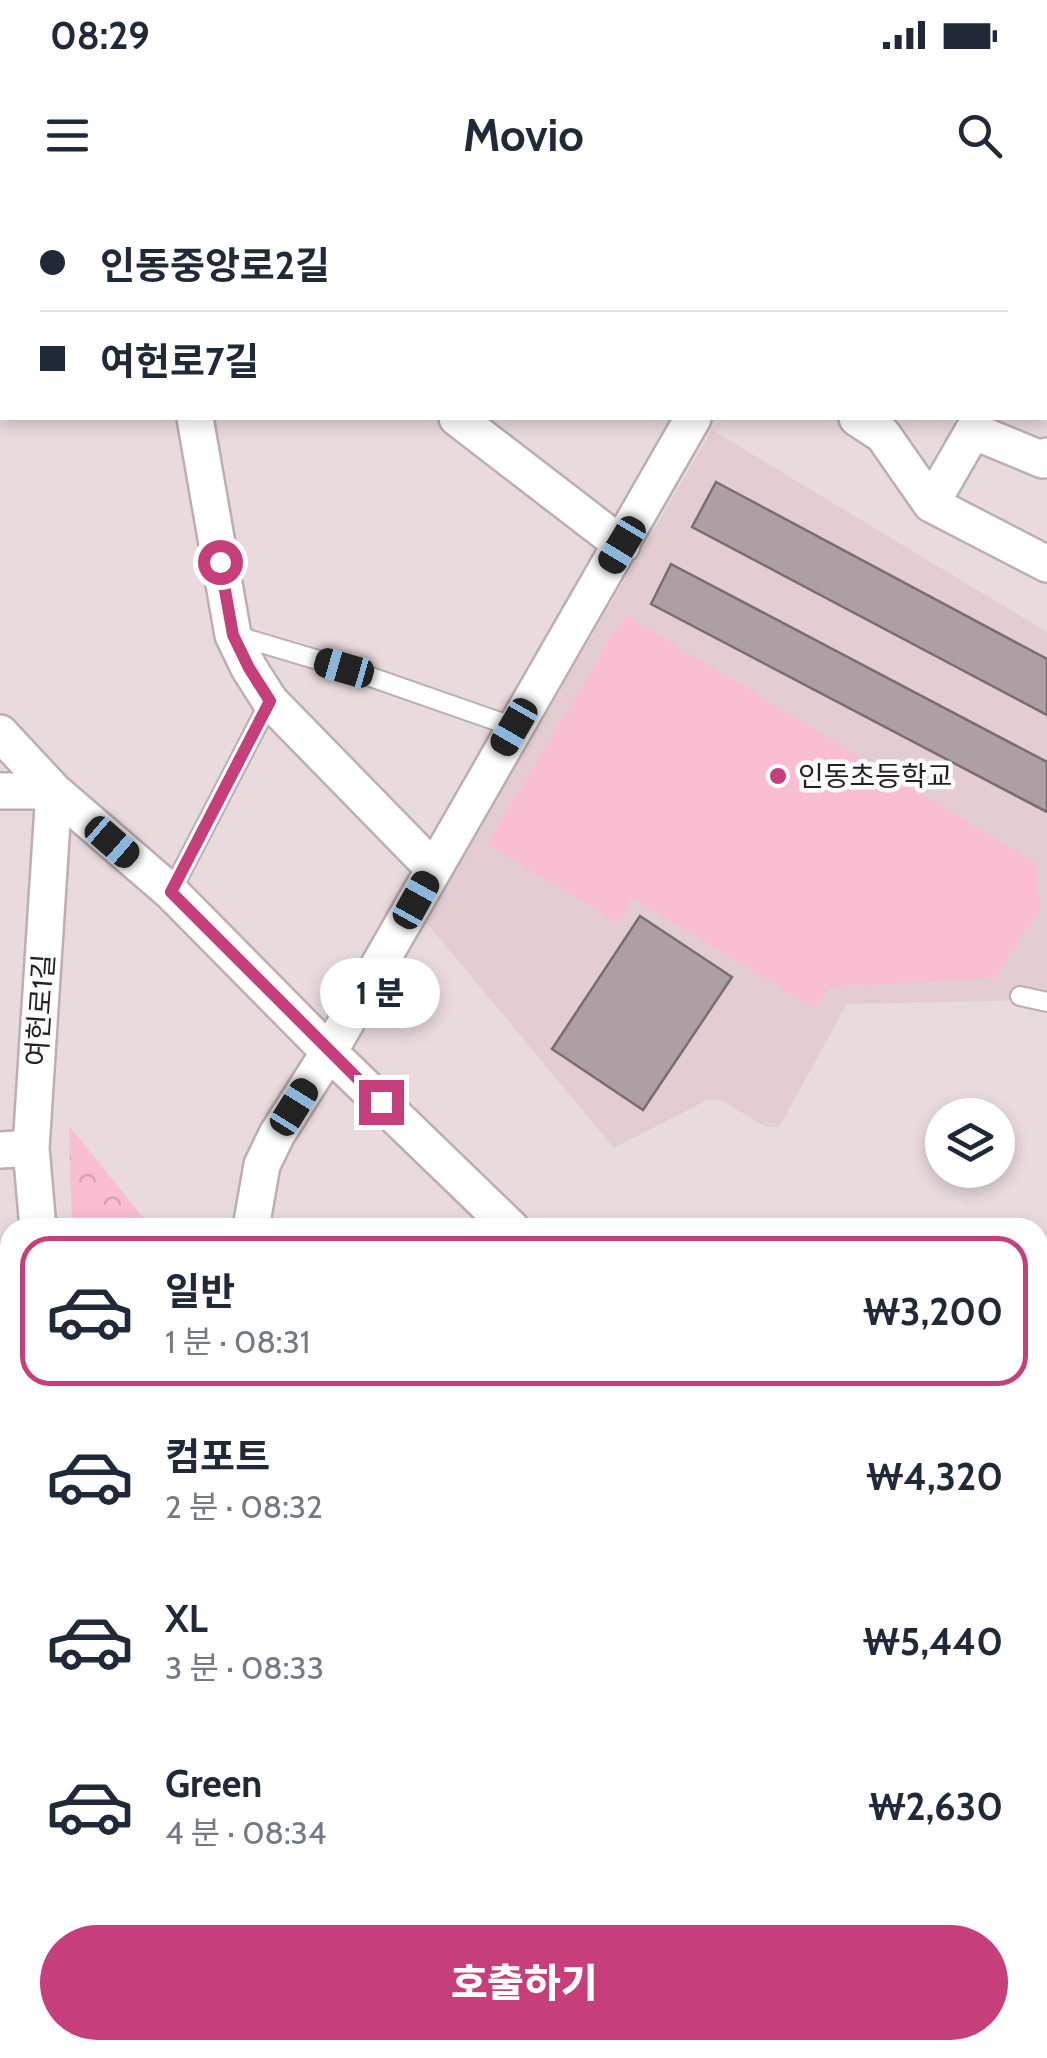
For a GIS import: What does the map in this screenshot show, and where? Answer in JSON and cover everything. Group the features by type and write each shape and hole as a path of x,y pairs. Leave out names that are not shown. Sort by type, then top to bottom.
{"street":[{"path":"196,420 233,635 249,668 270,701 434,869"},
{"path":"460,420 622,545"},
{"path":"253,1218 262,1166 277,1134 329,1052 692,420"},
{"path":"879,423 931,504 1047,564"},
{"path":"931,504 973,432 1043,460 1047,456"},
{"path":"0,733 54,792 171,892 501,1218"},
{"path":"0,792 54,792"},
{"name":"여헌로1길","path":"35,1218 15,1149 54,792"}],"lane":[{"path":"233,635 344,668 514,727"},
{"path":"171,892 270,701"},
{"path":"1020,996 1047,1002"}],"shaded area":[{"name":"인동초등학교","path":"712,430 1047,632 1047,1000 847,1004 779,1127 766,1127 721,1100 707,1100 614,1148 425,921"}],"green space":[{"path":"625,615 1036,863 1040,908 994,978 828,987 815,1008 633,898 617,922 487,844"},
{"path":"69,1126 144,1218 72,1218"}],"building":[{"path":"716,482 1047,659 1047,715 692,527"},
{"path":"671,564 1047,762 1047,812 651,604"},
{"path":"640,916 732,977 643,1110 552,1049"}],"place":[{"name":"인동초등학교","path":"778,776"}],"route":[{"path":"220,562 233,635 270,701 171,892 381,1102"}]}
